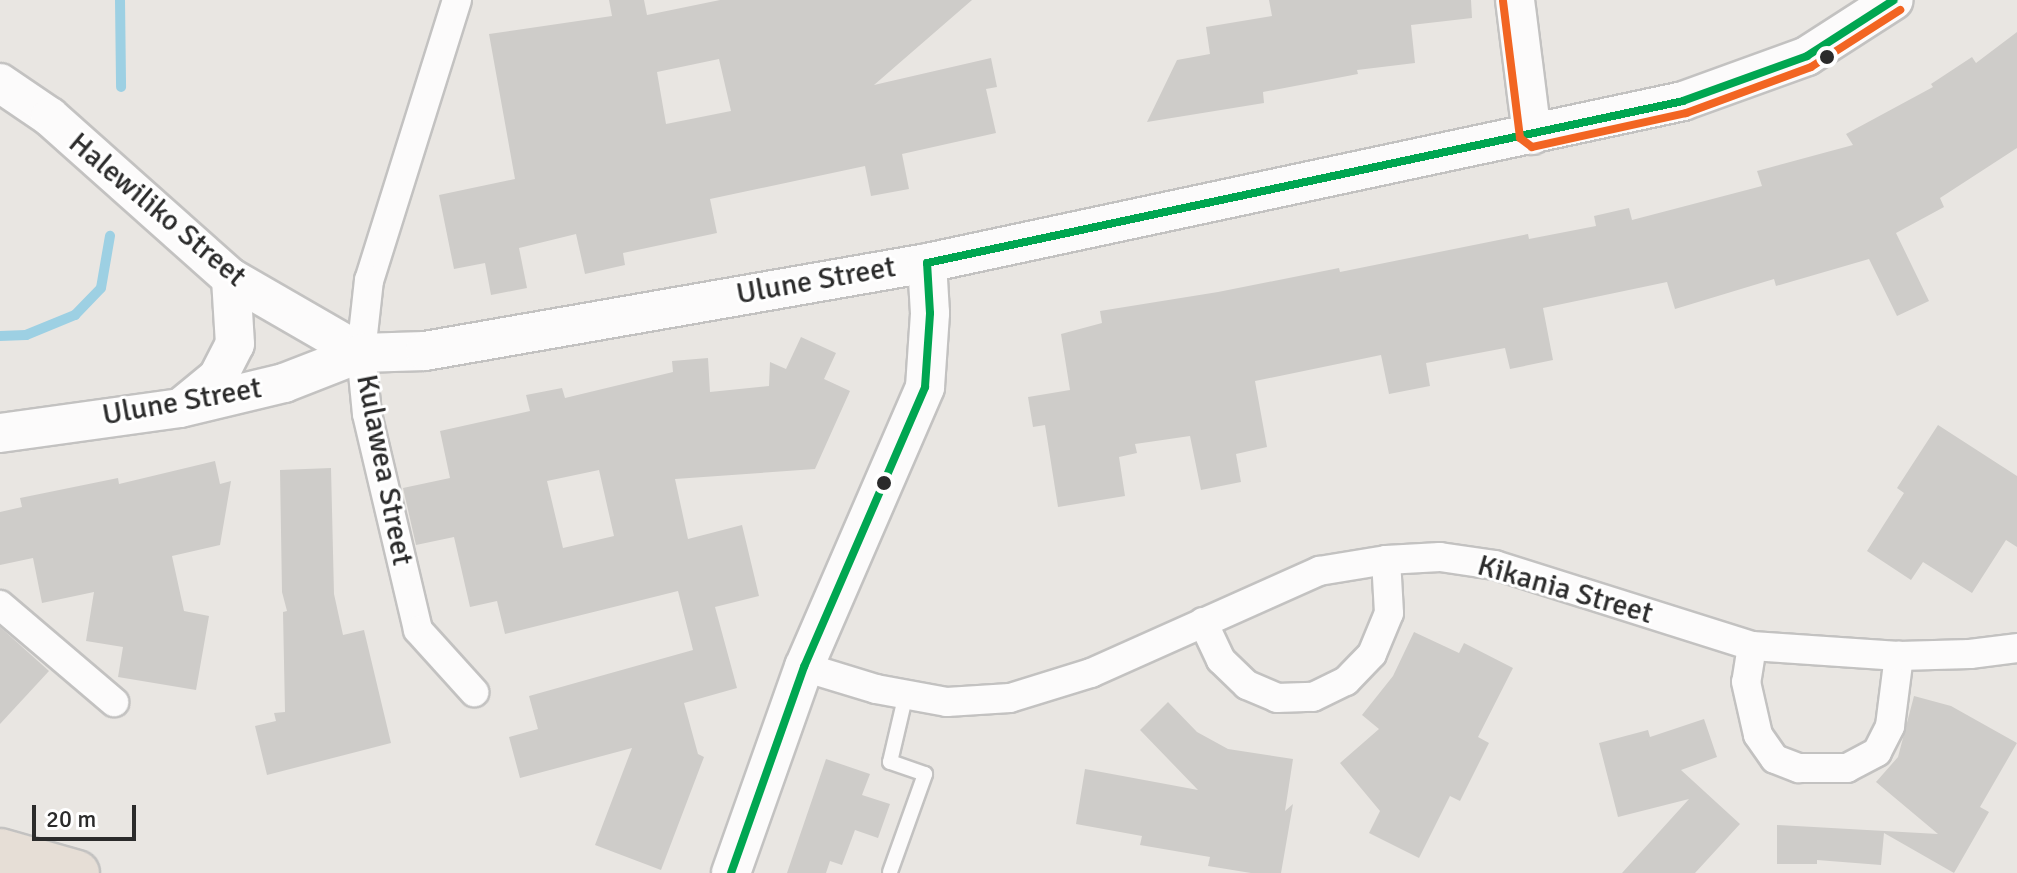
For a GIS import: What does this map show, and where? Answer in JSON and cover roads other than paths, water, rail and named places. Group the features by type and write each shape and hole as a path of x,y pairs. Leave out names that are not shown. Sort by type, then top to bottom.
{"highway":[{"path":"0,851 77,873"}],"street":[{"name":"Kulawea Street","path":"457,0 369,280 361,353 367,414 418,630 474,692"},
{"path":"1515,0 1532,135"},
{"name":"Ulune Street","path":"0,433 180,408 284,383 361,353 425,351 927,263 1683,101 1793,61 1894,0"},
{"name":"Halewiliko Street","path":"0,83 50,117 231,278 361,353"},
{"path":"731,873 804,667 925,387 930,313 927,263"},
{"path":"180,408 218,377 235,344 231,278"},
{"name":"Kikania Street","path":"804,667 876,689 947,702 1010,698 1091,673 1319,571 1386,560 1440,557 1495,565 1752,646 1899,656 1970,654 2017,648"},
{"path":"1203,622 1221,660 1247,685 1277,698 1313,697 1346,681 1372,654 1389,613 1386,560"},
{"path":"0,605 114,702"},
{"path":"1752,646 1746,682 1758,735 1775,759 1799,768 1847,768 1877,752 1890,726 1899,656"}],"lane":[{"path":"890,872 925,774 890,762 906,694"}],"waterway":[{"path":"120,0 121,87"},
{"path":"0,336 26,335 75,315 101,288 110,236"}]}
